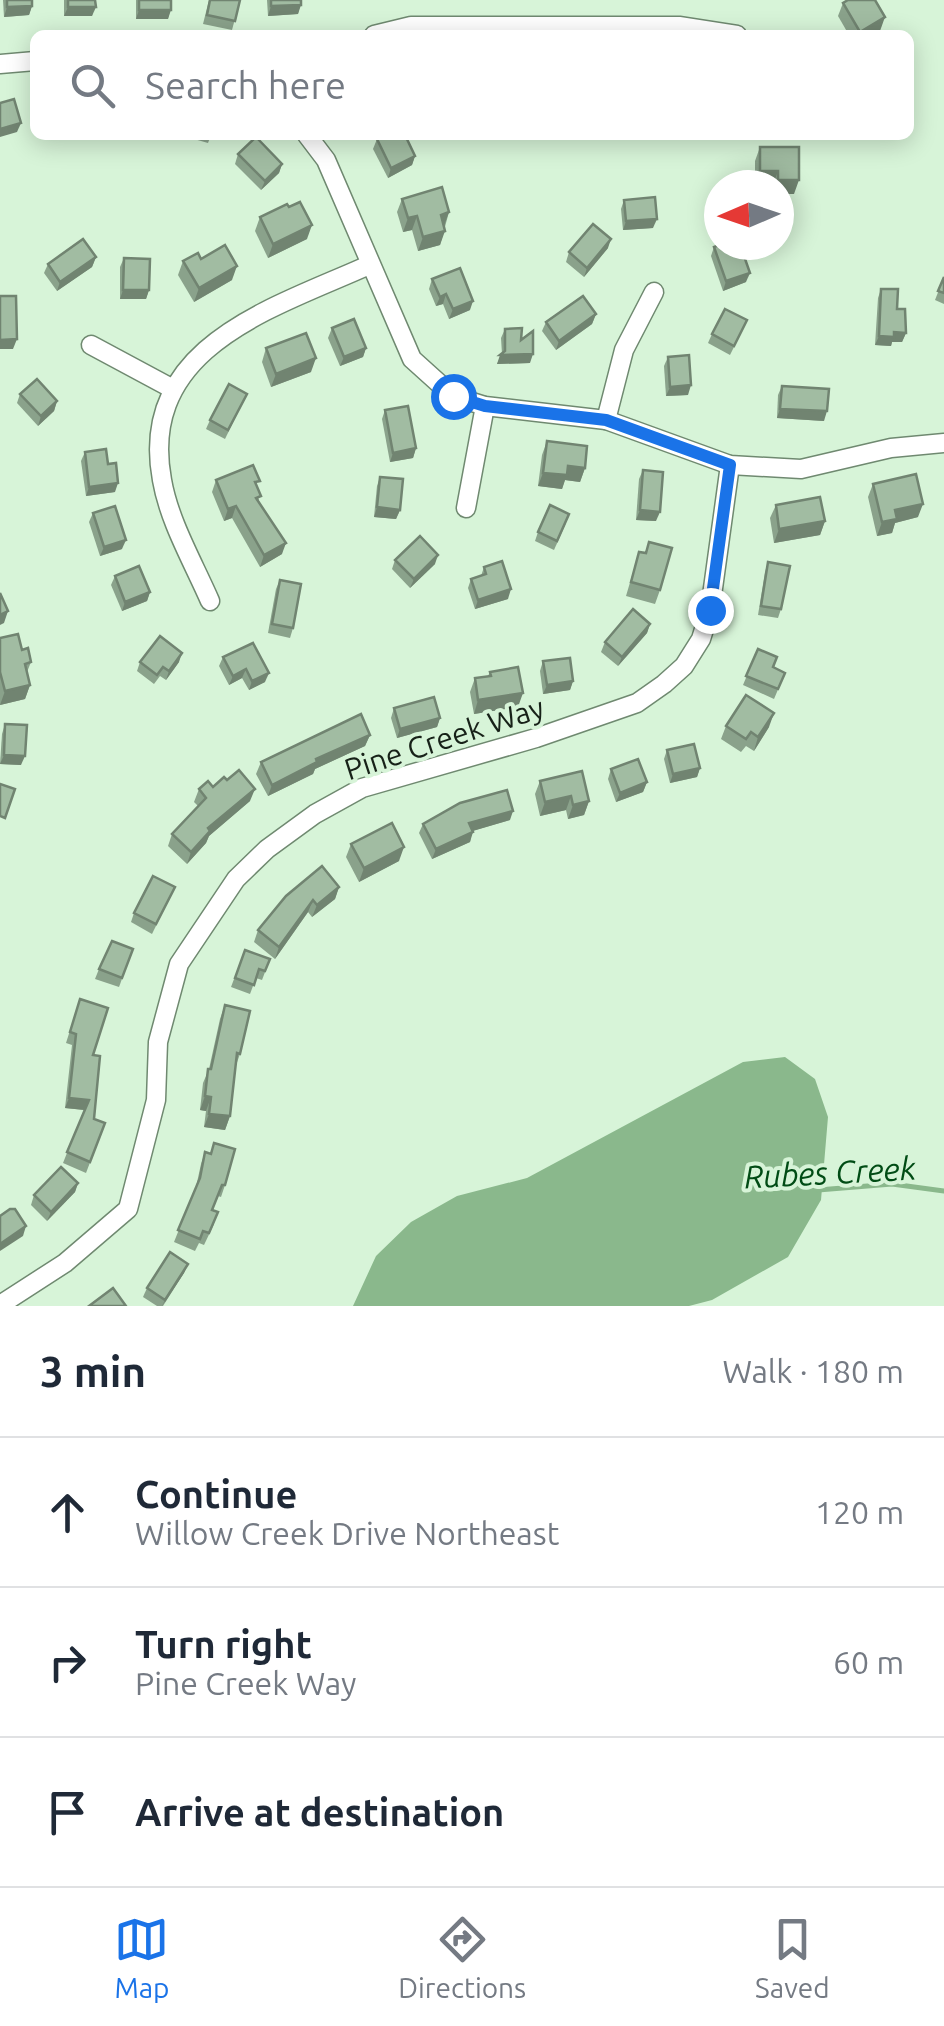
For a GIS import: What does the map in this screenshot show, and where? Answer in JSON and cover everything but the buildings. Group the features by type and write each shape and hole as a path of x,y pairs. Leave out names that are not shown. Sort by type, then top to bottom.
{"street":[{"path":"395,30 411,26 679,26 704,30"},
{"path":"0,64 30,61"},
{"path":"311,140 326,160 412,359 453,396 485,406 606,420 730,465 802,469 891,448 944,443"},
{"path":"210,601 171,511 162,479 160,443 165,409 173,389 189,364 208,345 262,314 369,265"},
{"path":"606,420 624,350 654,292"},
{"path":"91,345 173,389"},
{"path":"466,508 485,406"},
{"name":"Pine Creek Way","path":"0,1306 65,1263 128,1209 156,1100 158,1042 179,964 236,879 267,848 362,788 553,732 637,703 664,684 684,666 701,640 710,610 730,465"}],"shaded area":[{"path":"785,1057 815,1079 828,1117 821,1200 788,1257 712,1300 689,1306 353,1306 376,1256 411,1222 457,1196 527,1178 743,1062"}],"waterway":[{"name":"Rubes Creek","path":"818,1190 892,1184 944,1191"}],"route":[{"path":"453,396 485,406 606,420 730,465 710,610"}]}
